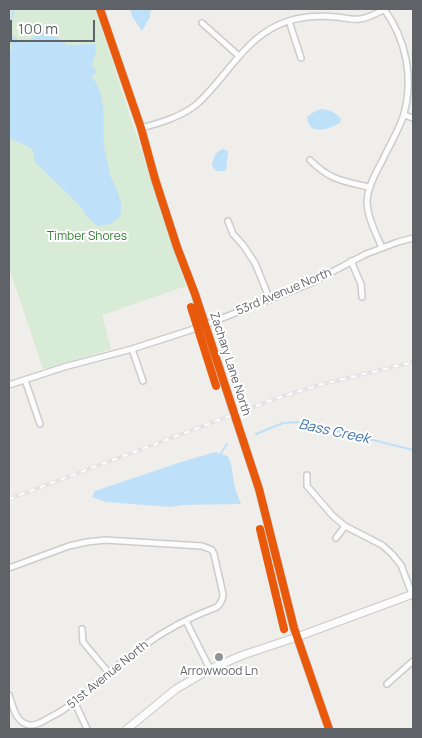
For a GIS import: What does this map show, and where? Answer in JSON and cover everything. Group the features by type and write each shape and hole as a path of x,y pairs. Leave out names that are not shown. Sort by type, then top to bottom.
{"street":[{"name":"Zachary Lane North","path":"100,9 141,128 177,247 206,325 258,489 297,637 329,729"},
{"path":"141,128 168,120 197,104 254,40 266,31 290,21 310,17 324,16 360,19 370,17 384,9 397,30 403,47 408,81 404,115 369,187 368,212 382,248"},
{"path":"290,21 301,58"},
{"path":"202,23 239,56"},
{"path":"404,115 413,118"},
{"path":"310,160 328,176 369,187"},
{"path":"228,221 232,234 243,245 255,263 270,300"},
{"name":"53rd Avenue North","path":"9,385 206,325 309,284 351,261 413,238"},
{"path":"351,261 361,284 362,297"},
{"path":"132,349 143,381"},
{"path":"25,380 40,424"},
{"path":"127,729 176,689 210,668 413,594 401,565 392,554 382,545 344,526 333,516 307,486 307,475"},
{"path":"336,538 344,526"},
{"name":"51st Avenue North","path":"9,568 69,546 104,540 202,546 212,550 214,554 224,594 220,604 216,607 163,632 109,672 75,703 40,723 29,725 19,719 9,695"},
{"path":"186,621 210,668"},
{"path":"82,629 83,642 109,672"},
{"path":"387,684 413,662"},
{"path":"75,703 86,729"}],"green space":[{"name":"Timber Shores","path":"9,9 95,9 186,286 102,315 111,349 43,369 9,268"}],"water":[{"path":"130,9 151,9 150,17 142,31 132,16"},
{"path":"9,32 21,43 32,39 41,32 60,39 67,45 95,44 96,52 92,65 97,72 91,76 100,92 102,100 105,152 111,178 116,186 121,203 121,214 115,221 97,226 85,214 82,208 35,162 33,150 9,138 9,52 12,49"},
{"path":"321,109 337,115 341,119 340,123 320,130 311,127 307,117"},
{"path":"223,149 228,151 226,171 216,171 212,166 213,160 216,154"},
{"path":"215,452 228,456 235,488 241,504 182,505 171,507 106,502 92,497 95,491"}],"waterway":[{"path":"9,30 13,9"},
{"name":"Bass Creek","path":"256,434 283,423 301,422 413,450"},
{"name":"Bass Creek","path":"221,453 227,444"}],"railway":[{"path":"9,499 280,397 323,384 413,362"}],"cycle path":[{"path":"100,9 141,128 177,247 195,294 259,489 294,628 329,729"},
{"path":"191,307 216,386"},
{"path":"260,529 284,629"}],"place":[{"name":"Arrowwood Ln","path":"219,657"}]}
